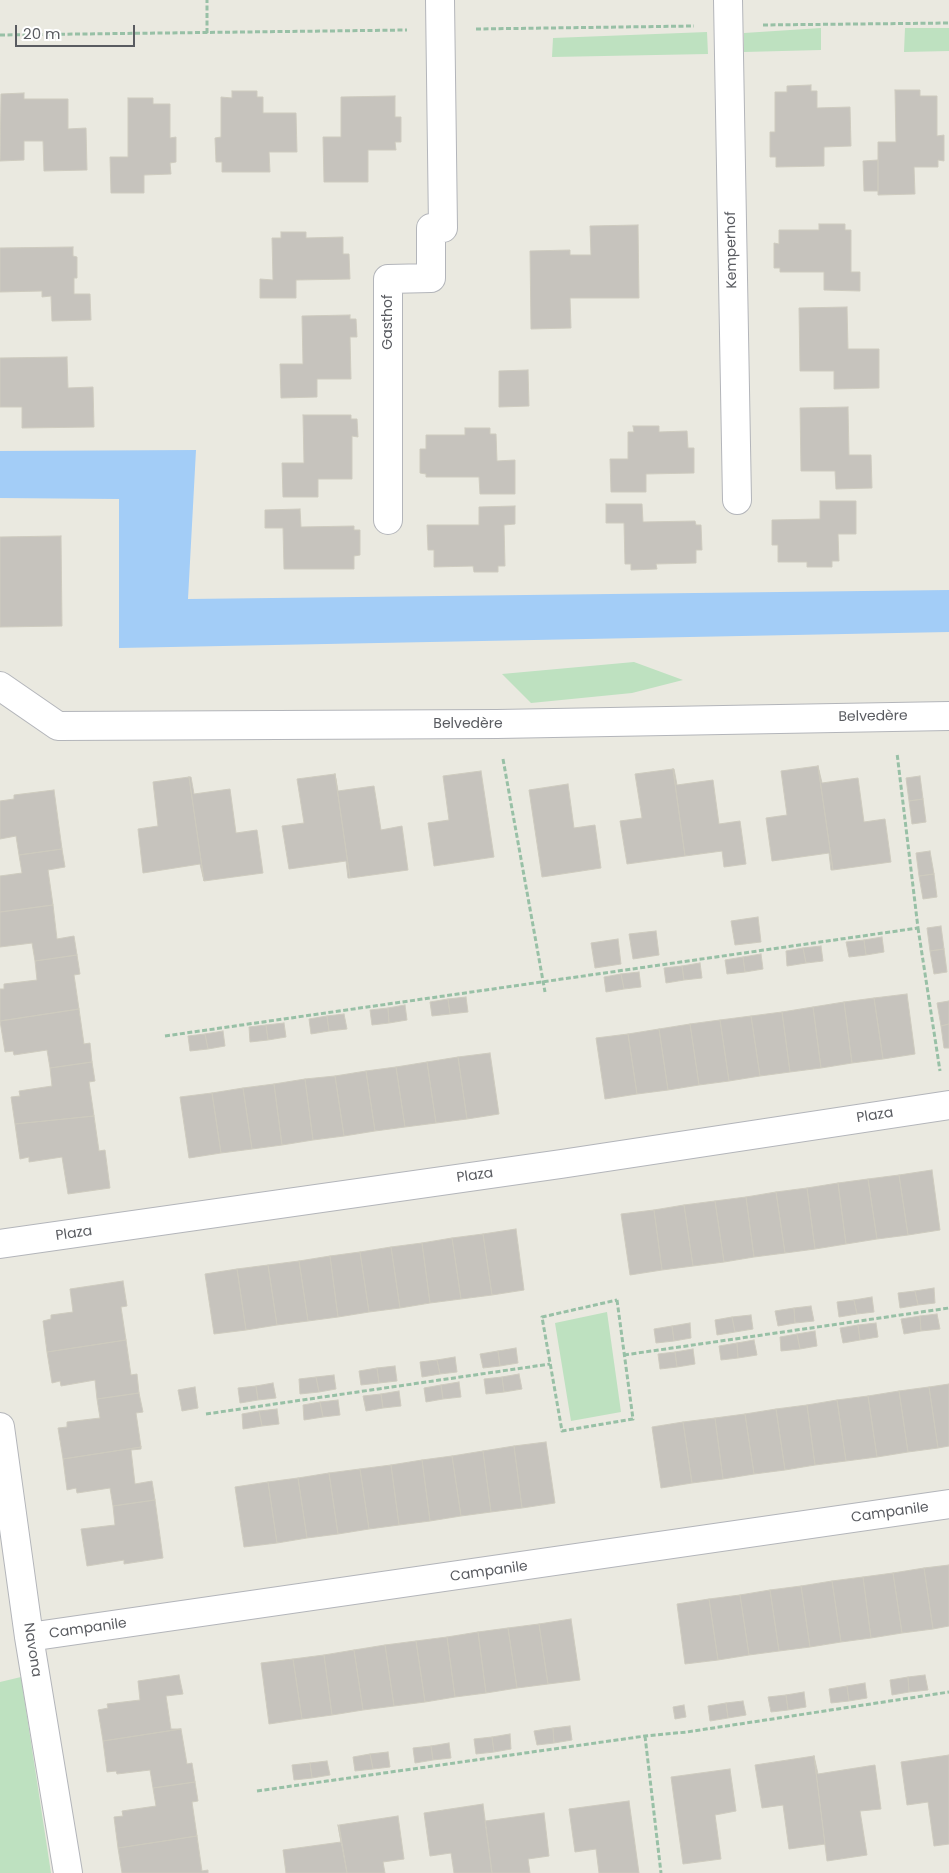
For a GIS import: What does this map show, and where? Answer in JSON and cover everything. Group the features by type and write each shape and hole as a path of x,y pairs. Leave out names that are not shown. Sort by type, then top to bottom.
{"street":[{"name":"Gasthof","path":"388,520 388,279 431,278 430,228 443,228 440,0"},
{"name":"Kemperhof","path":"728,0 737,500"},
{"name":"Belvedère","path":"0,686 58,726 497,724 949,716"},
{"name":"Plaza","path":"0,1244 947,1106"},
{"name":"Navona","path":"0,1427 29,1637 68,1873"},
{"name":"Campanile","path":"29,1637 616,1554 949,1504"}],"path":[{"path":"207,0 207,33"},
{"path":"892,717 918,928 947,1106"},
{"path":"497,724 544,992"},
{"path":"165,1036 918,928"},
{"path":"617,1300 624,1355 633,1419 562,1431 542,1317 617,1300"},
{"path":"624,1355 949,1308"},
{"path":"206,1414 550,1364"},
{"path":"257,1791 645,1736 697,1731 949,1692"},
{"path":"645,1736 661,1873"}],"green space":[{"path":"821,28 821,50 744,52 744,33"},
{"path":"905,28 949,28 949,51 904,52"},
{"path":"707,32 708,54 552,57 553,38"},
{"path":"634,662 683,680 632,693 531,703 502,674"},
{"path":"607,1312 621,1412 571,1421 555,1323"},
{"path":"21,1677 51,1873 0,1873 0,1682"}],"water":[{"path":"196,450 188,599 949,590 949,632 119,648 119,499 0,498 0,451"}],"building":[{"path":"811,85 811,91 817,91 817,108 850,107 851,146 824,147 824,166 776,167 776,157 770,157 770,132 775,132 775,92 787,92 787,86"},
{"path":"895,90 920,90 920,96 937,96 937,136 944,135 944,161 938,160 938,167 914,167 915,194 878,195 878,142 896,142"},
{"path":"232,91 257,91 257,97 263,97 263,113 296,113 297,152 269,152 270,172 222,172 222,162 216,162 215,138 221,137 221,97 232,98"},
{"path":"24,93 24,99 68,99 68,129 86,128 87,170 44,171 43,141 24,141 24,160 0,161 1,94"},
{"path":"395,96 395,117 401,117 401,142 395,142 396,150 368,150 368,182 324,182 323,137 341,137 341,97"},
{"path":"128,98 153,98 153,104 170,104 170,138 176,137 176,162 170,163 171,174 144,175 144,193 111,193 110,157 128,157"},
{"path":"878,160 878,191 864,191 863,161"},
{"path":"819,224 845,224 845,230 851,230 851,272 860,272 860,291 824,290 824,272 780,272 780,268 774,268 774,243 779,244 779,230 819,230"},
{"path":"638,225 639,298 570,298 571,328 531,329 530,251 570,250 570,255 591,255 590,226"},
{"path":"281,232 306,232 306,238 343,237 343,254 349,254 350,279 296,280 296,298 260,298 260,279 273,280 272,238 281,238"},
{"path":"73,247 73,256 77,257 77,278 74,278 74,294 90,294 91,320 52,321 51,296 42,297 42,291 0,292 0,248"},
{"path":"847,307 848,349 879,349 879,388 834,389 834,371 800,371 799,308"},
{"path":"350,315 350,319 356,319 357,337 350,337 351,379 317,379 317,397 281,398 280,364 303,364 302,316"},
{"path":"67,357 68,388 93,387 94,427 22,428 22,407 0,407 0,358"},
{"path":"528,370 529,406 499,407 499,371"},
{"path":"848,407 849,455 871,455 872,488 836,489 835,471 801,471 800,408"},
{"path":"303,415 351,415 351,419 357,419 358,437 352,436 352,479 318,479 318,497 283,497 282,463 304,463"},
{"path":"633,426 659,426 659,432 687,431 688,448 694,448 694,473 646,474 646,492 611,492 610,459 628,459 628,432 634,432"},
{"path":"465,428 490,428 490,434 496,434 497,461 515,460 515,494 480,494 479,477 426,477 426,474 420,473 420,449 426,449 426,435 465,435"},
{"path":"820,501 856,501 856,534 838,534 839,561 832,561 832,567 807,567 807,562 778,562 778,545 772,545 772,520 820,519"},
{"path":"606,504 642,504 643,522 695,521 696,525 701,525 702,550 696,550 696,563 656,564 657,569 631,570 631,564 625,564 624,523 606,523"},
{"path":"515,506 515,524 504,525 505,566 498,566 498,572 474,572 473,566 434,567 434,550 428,550 427,525 479,525 479,507"},
{"path":"300,509 301,527 354,526 354,530 360,530 360,555 354,556 354,569 284,569 283,528 265,528 265,510"},
{"path":"61,536 62,626 0,627 0,537"},
{"path":"818,766 822,783 858,778 864,822 885,819 891,862 833,870"},
{"path":"818,766 833,870 831,870 829,853 772,861 766,818 787,815 781,771"},
{"path":"673,769 677,785 713,780 719,824 740,821 746,864 724,867 722,851 685,856"},
{"path":"673,769 685,856 627,864 620,821 642,818 635,774"},
{"path":"481,771 494,857 434,866 428,823 449,820 443,776"},
{"path":"335,774 350,878 348,878 346,861 289,869 282,826 304,823 297,779"},
{"path":"335,774 338,791 374,786 381,830 402,826 408,870 350,878"},
{"path":"920,776 923,799 909,801 906,778"},
{"path":"189,777 204,881 200,864 143,873 138,829 158,826 153,782"},
{"path":"189,777 191,777 194,794 230,789 236,833 257,830 263,873 204,881"},
{"path":"568,784 574,828 595,825 601,868 542,877 529,790"},
{"path":"54,790 62,849 19,855 16,836 0,839 0,801 14,799 14,795"},
{"path":"923,799 926,822 912,824 909,801"},
{"path":"62,849 65,867 48,870 53,905 0,912 0,876 22,873 19,855"},
{"path":"930,851 934,874 919,876 916,853"},
{"path":"934,874 937,897 923,899 919,876"},
{"path":"53,905 57,939 74,936 77,955 35,961 32,943 0,947 0,912"},
{"path":"758,917 761,942 735,945 731,921"},
{"path":"941,926 944,949 930,951 927,928"},
{"path":"656,931 659,955 633,959 629,934"},
{"path":"882,937 884,952 866,955 864,940"},
{"path":"618,939 621,964 595,968 591,943"},
{"path":"864,940 866,955 849,957 846,942"},
{"path":"821,946 823,961 806,963 803,948"},
{"path":"803,948 806,963 787,966 786,951"},
{"path":"944,949 947,972 934,974 930,951"},
{"path":"761,954 763,969 745,972 743,957"},
{"path":"77,955 80,974 74,975 79,1009 0,1021 0,989 4,989 4,984 37,980 35,961"},
{"path":"743,957 745,972 727,974 725,960"},
{"path":"700,963 702,978 684,980 682,966"},
{"path":"682,966 684,980 666,983 664,968"},
{"path":"639,972 641,987 624,989 621,974"},
{"path":"621,974 624,989 606,992 604,977"},
{"path":"907,994 915,1054 883,1059 874,998"},
{"path":"466,997 468,1012 450,1014 448,999"},
{"path":"874,998 883,1059 852,1063 844,1002"},
{"path":"448,999 450,1014 432,1016 430,1002"},
{"path":"949,1001 949,1024 941,1026 937,1003"},
{"path":"844,1002 852,1063 821,1068 813,1007"},
{"path":"405,1005 407,1020 389,1023 388,1008"},
{"path":"813,1007 821,1068 790,1072 782,1012"},
{"path":"388,1008 389,1023 372,1025 370,1010"},
{"path":"79,1009 84,1044 90,1043 92,1062 50,1068 47,1050 14,1055 13,1051 5,1052 0,1021"},
{"path":"782,1012 790,1072 760,1076 751,1016"},
{"path":"344,1014 347,1029 329,1031 327,1016"},
{"path":"327,1016 329,1031 311,1034 309,1019"},
{"path":"751,1016 760,1076 729,1081 720,1020"},
{"path":"720,1020 729,1081 699,1085 690,1024"},
{"path":"284,1023 286,1037 268,1040 266,1025"},
{"path":"690,1024 699,1085 668,1090 659,1029"},
{"path":"949,1024 949,1048 944,1048 941,1026"},
{"path":"266,1025 268,1040 250,1042 249,1027"},
{"path":"659,1029 668,1090 637,1094 628,1034"},
{"path":"223,1031 225,1046 208,1049 205,1034"},
{"path":"205,1034 208,1049 190,1051 188,1036"},
{"path":"628,1034 637,1094 605,1099 596,1038"},
{"path":"490,1053 499,1114 467,1119 458,1057"},
{"path":"458,1057 467,1119 436,1123 427,1062"},
{"path":"92,1062 95,1081 89,1082 94,1116 15,1124 11,1097 20,1096 19,1091 52,1086 50,1068"},
{"path":"427,1062 436,1123 405,1127 396,1067"},
{"path":"396,1067 405,1127 375,1131 366,1071"},
{"path":"366,1071 375,1131 344,1136 335,1076"},
{"path":"335,1076 344,1136 313,1140 305,1079"},
{"path":"305,1079 313,1140 282,1145 274,1084"},
{"path":"274,1084 282,1145 252,1149 243,1088"},
{"path":"243,1088 252,1149 221,1153 212,1093"},
{"path":"212,1093 221,1153 189,1158 180,1097"},
{"path":"94,1116 99,1151 105,1150 110,1188 68,1194 62,1157 29,1162 29,1157 20,1159 15,1124"},
{"path":"932,1170 940,1230 908,1235 899,1175"},
{"path":"899,1175 908,1235 877,1239 868,1179"},
{"path":"868,1179 877,1239 846,1244 838,1183"},
{"path":"838,1183 846,1244 815,1249 807,1188"},
{"path":"807,1188 815,1249 785,1253 776,1192"},
{"path":"776,1192 785,1253 754,1257 746,1197"},
{"path":"746,1197 754,1257 724,1262 715,1201"},
{"path":"715,1201 724,1262 693,1266 684,1205"},
{"path":"684,1205 693,1266 662,1270 654,1210"},
{"path":"654,1210 662,1270 630,1275 621,1214"},
{"path":"516,1229 524,1290 492,1295 483,1234"},
{"path":"483,1234 492,1295 461,1299 452,1238"},
{"path":"452,1238 461,1299 430,1303 422,1243"},
{"path":"422,1243 430,1303 400,1308 391,1247"},
{"path":"391,1247 400,1308 369,1312 360,1252"},
{"path":"360,1252 369,1312 338,1317 330,1256"},
{"path":"330,1256 338,1317 308,1321 299,1261"},
{"path":"299,1261 308,1321 277,1325 268,1265"},
{"path":"268,1265 277,1325 246,1330 237,1269"},
{"path":"237,1269 246,1330 214,1334 205,1274"},
{"path":"123,1281 127,1306 121,1307 126,1340 47,1352 43,1321 51,1319 51,1315 73,1312 70,1289"},
{"path":"934,1288 935,1303 918,1305 915,1291"},
{"path":"915,1291 918,1305 900,1308 898,1293"},
{"path":"872,1297 874,1312 857,1314 854,1300"},
{"path":"854,1300 857,1314 839,1317 837,1302"},
{"path":"811,1306 814,1321 795,1323 794,1308"},
{"path":"794,1308 795,1323 778,1326 775,1311"},
{"path":"937,1314 940,1329 921,1331 920,1316"},
{"path":"751,1315 753,1329 735,1332 732,1317"},
{"path":"920,1316 921,1331 904,1334 901,1319"},
{"path":"732,1317 735,1332 717,1335 715,1320"},
{"path":"690,1323 691,1338 674,1341 672,1326"},
{"path":"876,1323 878,1337 860,1340 858,1325"},
{"path":"858,1325 860,1340 843,1343 840,1328"},
{"path":"672,1326 674,1341 656,1343 654,1329"},
{"path":"815,1331 817,1346 800,1349 797,1334"},
{"path":"797,1334 800,1349 781,1351 780,1337"},
{"path":"126,1340 131,1375 137,1374 139,1393 97,1399 95,1380 61,1386 60,1381 52,1383 47,1352"},
{"path":"754,1340 757,1355 738,1358 737,1343"},
{"path":"737,1343 738,1358 721,1360 719,1346"},
{"path":"516,1348 518,1363 500,1366 498,1351"},
{"path":"693,1349 695,1364 677,1367 675,1352"},
{"path":"498,1351 500,1366 483,1368 480,1354"},
{"path":"675,1352 677,1367 660,1369 658,1354"},
{"path":"455,1357 457,1372 440,1374 437,1360"},
{"path":"437,1360 440,1374 422,1377 420,1362"},
{"path":"395,1366 397,1381 379,1383 377,1368"},
{"path":"377,1368 379,1383 361,1385 359,1371"},
{"path":"519,1374 522,1389 504,1392 502,1377"},
{"path":"334,1375 336,1389 319,1392 316,1377"},
{"path":"316,1377 319,1392 300,1394 299,1379"},
{"path":"502,1377 504,1392 486,1394 484,1379"},
{"path":"459,1382 461,1397 443,1399 441,1385"},
{"path":"273,1383 276,1398 258,1400 256,1386"},
{"path":"949,1384 949,1446 938,1448 929,1387"},
{"path":"441,1385 443,1399 426,1402 424,1388"},
{"path":"256,1386 258,1400 240,1403 238,1388"},
{"path":"195,1387 198,1408 182,1411 178,1390"},
{"path":"929,1387 938,1448 908,1452 899,1391"},
{"path":"399,1391 401,1406 383,1408 381,1394"},
{"path":"899,1391 908,1452 877,1457 868,1396"},
{"path":"139,1393 143,1412 136,1413 141,1447 63,1459 58,1428 67,1427 67,1422 100,1418 97,1399"},
{"path":"381,1394 383,1408 366,1411 363,1396"},
{"path":"868,1396 877,1457 846,1461 837,1400"},
{"path":"338,1400 340,1415 323,1417 320,1402"},
{"path":"837,1400 846,1461 815,1465 807,1405"},
{"path":"320,1402 323,1417 304,1420 303,1405"},
{"path":"807,1405 815,1465 785,1470 776,1409"},
{"path":"277,1409 279,1424 262,1426 259,1411"},
{"path":"776,1409 785,1470 754,1474 745,1414"},
{"path":"259,1411 262,1426 243,1429 242,1414"},
{"path":"745,1414 754,1474 723,1479 715,1418"},
{"path":"715,1418 723,1479 692,1483 683,1422"},
{"path":"683,1422 692,1483 661,1488 652,1427"},
{"path":"546,1442 555,1503 522,1508 514,1446"},
{"path":"514,1446 522,1508 491,1512 483,1451"},
{"path":"141,1447 141,1449 131,1450 135,1484 152,1481 155,1500 113,1506 110,1488 77,1493 76,1488 67,1490 63,1459"},
{"path":"483,1451 491,1512 461,1516 452,1456"},
{"path":"452,1456 461,1516 430,1521 422,1460"},
{"path":"422,1460 430,1521 399,1525 391,1465"},
{"path":"391,1465 399,1525 369,1529 360,1469"},
{"path":"360,1469 369,1529 338,1534 329,1473"},
{"path":"329,1473 338,1534 307,1538 298,1478"},
{"path":"298,1478 307,1538 277,1543 268,1482"},
{"path":"268,1482 277,1543 244,1547 235,1487"},
{"path":"155,1500 163,1558 124,1564 124,1560 87,1566 81,1529 115,1525 113,1506"},
{"path":"949,1565 949,1626 933,1629 924,1568"},
{"path":"924,1568 933,1629 902,1633 893,1573"},
{"path":"893,1573 902,1633 871,1638 863,1577"},
{"path":"863,1577 871,1638 841,1642 832,1581"},
{"path":"832,1581 841,1642 810,1647 801,1586"},
{"path":"801,1586 810,1647 779,1651 770,1590"},
{"path":"770,1590 779,1651 749,1655 740,1595"},
{"path":"740,1595 749,1655 718,1660 709,1599"},
{"path":"709,1599 718,1660 685,1664 677,1604"},
{"path":"571,1619 580,1680 548,1684 539,1624"},
{"path":"539,1624 548,1684 517,1688 508,1628"},
{"path":"508,1628 517,1688 486,1693 478,1632"},
{"path":"478,1632 486,1693 455,1697 447,1637"},
{"path":"447,1637 455,1697 425,1702 416,1641"},
{"path":"416,1641 425,1702 394,1706 385,1645"},
{"path":"385,1645 394,1706 363,1710 354,1650"},
{"path":"354,1650 363,1710 332,1715 324,1655"},
{"path":"324,1655 332,1715 302,1719 293,1659"},
{"path":"293,1659 302,1719 269,1724 261,1663"},
{"path":"179,1675 183,1694 166,1696 171,1729 181,1729 103,1741 98,1710 108,1708 107,1704 140,1700 138,1681"},
{"path":"925,1675 928,1690 909,1692 908,1677"},
{"path":"908,1677 909,1692 892,1695 890,1680"},
{"path":"865,1683 867,1698 849,1701 847,1686"},
{"path":"847,1686 849,1701 831,1703 829,1689"},
{"path":"804,1692 806,1707 788,1710 786,1695"},
{"path":"786,1695 788,1710 771,1712 768,1697"},
{"path":"743,1701 746,1715 728,1718 726,1703"},
{"path":"726,1703 728,1718 710,1721 708,1706"},
{"path":"684,1705 686,1717 675,1719 673,1707"},
{"path":"570,1726 572,1740 554,1743 553,1728"},
{"path":"553,1728 554,1743 537,1745 534,1731"},
{"path":"181,1729 187,1764 192,1763 195,1782 153,1788 150,1770 117,1774 116,1771 107,1772 103,1741"},
{"path":"510,1734 511,1749 494,1752 492,1737"},
{"path":"492,1737 494,1752 476,1754 474,1739"},
{"path":"449,1743 451,1758 433,1760 431,1746"},
{"path":"431,1746 433,1760 415,1763 413,1748"},
{"path":"388,1752 390,1767 373,1769 370,1754"},
{"path":"370,1754 373,1769 355,1771 353,1757"},
{"path":"949,1755 949,1844 934,1846 928,1802 907,1805 901,1762"},
{"path":"814,1756 825,1844 789,1849 783,1805 762,1808 755,1765"},
{"path":"814,1756 818,1774 875,1765 881,1809 860,1811 867,1855 827,1861"},
{"path":"327,1761 330,1775 312,1778 310,1763"},
{"path":"310,1763 312,1778 294,1780 292,1765"},
{"path":"730,1769 736,1811 715,1815 721,1859 683,1864 671,1777"},
{"path":"195,1782 198,1801 192,1802 197,1836 118,1848 114,1817 123,1816 122,1811 156,1806 153,1788"},
{"path":"629,1801 639,1873 599,1873 596,1849 575,1852 569,1809"},
{"path":"483,1804 492,1873 454,1873 451,1853 430,1856 424,1813"},
{"path":"544,1813 549,1856 528,1859 530,1873 492,1873 485,1821"},
{"path":"398,1816 404,1859 383,1862 385,1873 347,1873 339,1825"},
{"path":"338,1825 347,1873 286,1873 283,1850 341,1842"},
{"path":"197,1836 202,1871 208,1870 208,1873 122,1873 118,1848"}]}
